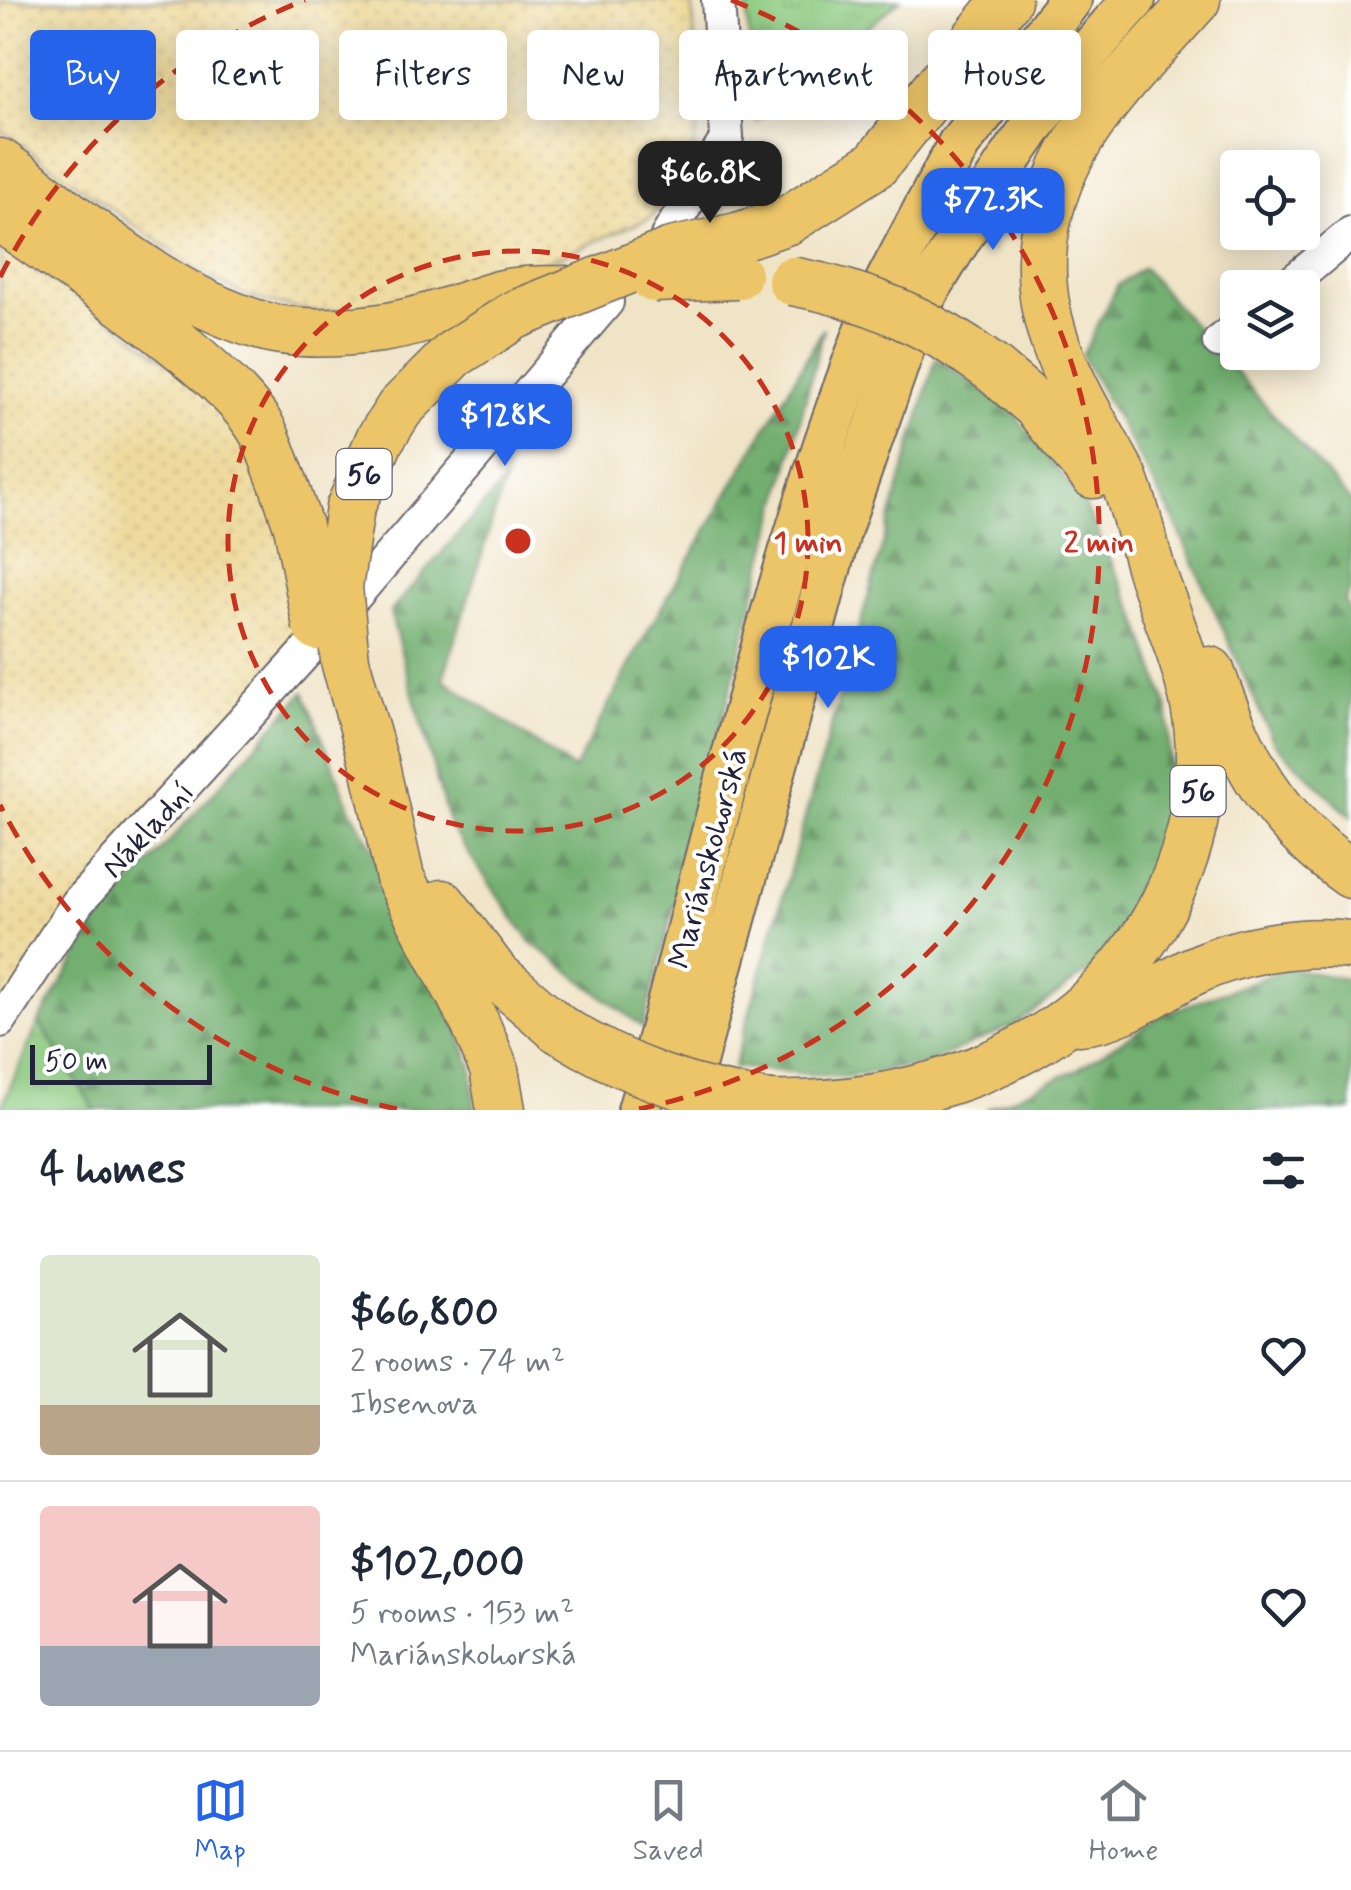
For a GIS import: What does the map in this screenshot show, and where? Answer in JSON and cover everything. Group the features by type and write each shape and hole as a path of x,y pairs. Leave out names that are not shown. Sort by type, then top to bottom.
{"highway":[{"path":"739,256 876,164 1008,0"},
{"path":"1136,526 1124,478 1076,398 1059,358 1046,313 1042,254 1054,183 1070,150 1196,0"},
{"name":"56","path":"0,162 160,277 206,305 262,326 322,332 380,328 442,315 503,294 597,296"},
{"name":"56","path":"0,217 181,349 225,387 262,430 298,526 322,664 446,911 495,974 559,1029 609,1059 663,1082 771,1105 828,1106 913,1097 1049,1033 1104,1019 1196,970 1258,950 1324,942 1351,945"},
{"name":"56","path":"374,766 345,661 338,587 341,547 364,472 400,408 454,354 515,315 739,256 792,280 847,292 899,310 945,334 992,368 1048,418 1136,526 1183,594 1227,717 1254,775 1292,826 1351,874"},
{"name":"56","path":"1049,1033 1098,995 1151,930 1184,856 1200,780 1200,742 1186,668 1136,526"},
{"path":"374,766 400,878 475,1023 494,1069 501,1110"}],"main road":[{"name":"Mariánskohorská","path":"666,1090 840,529 898,308 958,144 1070,0"},
{"name":"Mariánskohorská","path":"898,308 1064,82 1134,0"}],"street":[{"path":"666,236 726,138 718,0"},
{"path":"1308,270 1351,234"},
{"path":"355,596 597,296"},
{"name":"Nákladní","path":"0,1021 78,902 309,649"}],"green space":[{"path":"746,0 900,0 864,30 748,30"},
{"path":"1143,268 1220,355 1220,370 1234,370 1351,502 1351,590 1345,601 1351,618 1351,817 1274,743 1176,524 1082,356 1118,285"},
{"path":"824,328 643,1027 530,941 450,827 390,612 505,480 443,679 574,770 645,636"},
{"path":"936,358 1010,408 1084,504 1136,614 1168,708 1172,813 1140,904 1089,971 1015,1025 925,1064 842,1077 734,1067"},
{"path":"304,692 351,810 414,916 472,1067 475,1110 95,1110 39,1022 97,922"},
{"path":"1289,968 1351,980 1351,1110 985,1110 1076,1070 1164,1014"},
{"path":"39,1022 94,1104 95,1110 0,1110"}],"sand":[{"path":"0,0 692,0 694,30 679,30 679,120 700,121 690,161 652,217 559,257 411,307 312,312 250,298 205,275 0,130"},
{"path":"0,246 148,347 186,377 246,439 264,471 278,513 309,649 0,1021"}]}
